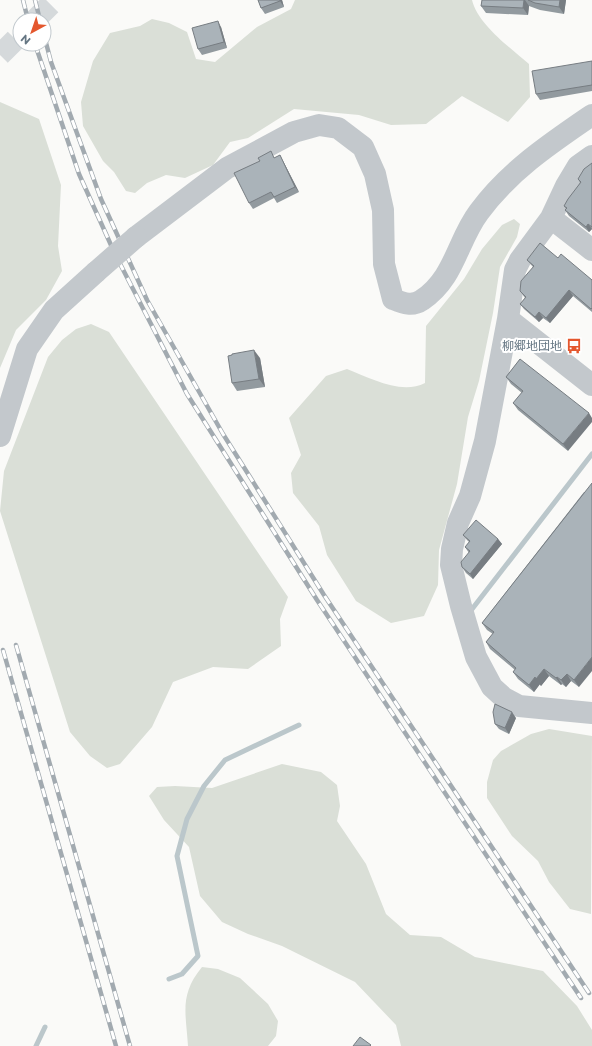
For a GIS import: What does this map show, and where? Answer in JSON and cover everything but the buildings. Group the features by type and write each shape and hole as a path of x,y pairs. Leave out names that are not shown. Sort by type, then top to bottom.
{"street":[{"path":"0,436 27,349 54,310 136,236 227,168 294,132 319,125 338,128 363,147 375,174 383,210 384,264 393,299 408,304 421,301 446,277 479,212 511,176 549,145 592,115"},
{"path":"592,156 578,166 566,186 551,218 520,260 515,270 508,319 485,441 470,496 458,523 452,548 451,564 476,657 492,687 504,698 519,706 592,713"},
{"path":"551,218 592,250"},
{"path":"508,319 591,381"}],"shaded area":[{"path":"295,0 472,0 475,9 488,27 529,64 530,97 508,122 462,96 426,124 391,125 359,115 294,109 248,138 230,142 213,165 185,178 166,175 147,183 135,193 126,191 114,172 103,161 83,126 81,102 93,61 110,33 140,26 152,19 169,23 187,32 196,59 215,62 257,27 291,9"},
{"path":"0,102 39,119 61,185 58,246 62,271 46,300 16,330 0,368"},
{"path":"514,219 520,224 517,237 500,267 493,313 479,381 468,417 457,484 439,550 438,585 424,616 391,623 356,601 327,555 319,526 293,493 291,473 301,455 289,418 326,376 347,369 375,381 396,386 416,386 425,383 426,326 464,279 482,249 502,225"},
{"path":"91,324 109,332 288,597 280,619 281,646 248,669 213,667 173,682 152,727 120,764 107,768 90,756 70,732 0,511 4,471 48,357 62,340 76,329"},
{"path":"549,729 592,736 591,914 570,909 549,882 538,861 512,836 487,798 487,782 493,760 501,751 531,734"},
{"path":"282,764 321,772 337,785 340,806 337,821 366,864 386,914 410,935 441,937 475,957 543,971 577,1006 592,1030 592,1046 401,1046 396,1025 355,982 282,946 248,934 222,922 200,896 189,847 164,820 149,796 157,787 175,786 212,788"},
{"path":"202,967 218,969 240,978 268,1004 278,1021 276,1036 268,1046 188,1046 185,1014 187,996 195,977"}],"waterway":[{"path":"469,613 592,454"},
{"path":"169,979 182,974 198,956 177,856 187,819 204,786 225,760 299,725"},
{"path":"36,1046 45,1027"}],"tunnel":[{"path":"43,12 55,0"},
{"path":"0,55 12,43"}],"railway":[{"path":"23,0 26,12"},
{"path":"35,0 38,12"},
{"path":"38,52 79,174 115,254 187,394 317,600 581,998"},
{"path":"48,52 101,199 147,300 223,434 324,595 589,993"},
{"path":"16,645 130,1046"},
{"path":"3,650 116,1046"}],"place":[{"name":"柳郷地団地","path":"574,346"}]}
